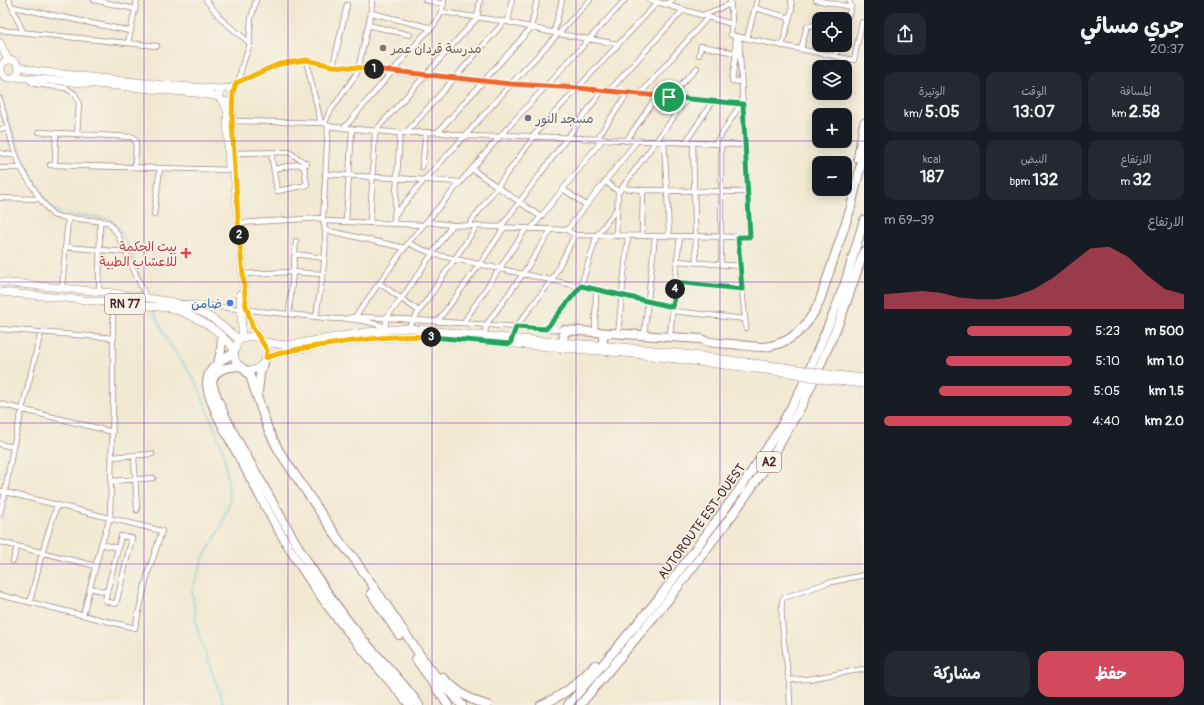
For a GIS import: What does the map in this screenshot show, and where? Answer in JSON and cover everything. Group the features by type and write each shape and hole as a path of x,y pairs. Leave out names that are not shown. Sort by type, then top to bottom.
{"highway":[{"path":"698,339 704,337 764,342 774,340 789,333 804,320 810,310 824,276 846,209 864,123"},
{"path":"563,345 564,330 701,339 709,342 763,346 783,342 794,336 812,318 819,303 851,207 864,151"},
{"name":"AUTOROUTE EST-OUEST","path":"568,705 659,598 742,486 778,433 801,389 835,310 845,283 864,220"},
{"name":"AUTOROUTE EST-OUEST","path":"580,705 668,600 711,544 770,461 802,405 817,373 842,315 864,251"},
{"path":"599,333 602,345"},
{"path":"218,363 221,351 222,336"},
{"path":"234,352 225,357 210,370 206,384 220,420 264,503 320,595 410,705"},
{"path":"258,399 260,374 265,361"},
{"path":"420,705 360,636 325,590 302,556 216,396 212,379 219,370 229,366 242,367 250,376 268,429 279,451 404,633 441,683 462,705"},
{"path":"341,543 351,563 448,705"},
{"path":"404,633 453,688 468,698 487,705"},
{"path":"541,705 565,693 600,660 616,648"},
{"path":"419,664 456,705"},
{"path":"584,705 588,695"}],"main road":[{"path":"0,43 8,60"},
{"path":"8,60 14,61 19,66 32,71 229,92 227,102 221,99 196,93 26,77 8,78 2,75 0,69 2,64 8,60"},
{"path":"16,77 19,66"},
{"path":"229,92 220,93 221,99 227,110 244,310 267,350 265,361"},
{"path":"229,92 232,121 232,170 238,223 244,310 241,339"},
{"path":"0,282 113,293 174,302 203,313 241,339"},
{"name":"RN 77","path":"0,292 170,308 205,323 222,336 234,352"},
{"path":"511,341 485,336 473,338 408,328 386,331 289,345 261,340 251,336 241,339 235,346 234,352 235,360 242,367 255,369 265,361 278,354 386,331 419,336 473,338 511,341 563,345 791,371"},
{"path":"563,345 602,345 653,350 791,371 864,384"},
{"path":"827,377 864,378"}],"street":[{"path":"10,0 23,32"},
{"path":"94,0 135,9"},
{"path":"128,43 137,0"},
{"path":"206,0 222,20 250,43"},
{"path":"238,82 250,43 251,18 256,0"},
{"path":"324,124 336,103 356,76 371,13 372,0"},
{"path":"344,128 421,38 432,28 442,12 444,2 425,0"},
{"path":"370,222 375,131 427,75 476,18 480,0"},
{"path":"406,133 506,22 512,0"},
{"path":"438,132 531,28 537,0"},
{"path":"557,33 562,0"},
{"path":"394,216 424,180 557,33 590,0"},
{"path":"355,317 379,283 425,224 500,136 625,0"},
{"path":"650,0 732,24"},
{"path":"665,4 673,0"},
{"path":"747,38 757,0"},
{"path":"782,46 792,9 792,0"},
{"path":"819,0 850,7"},
{"path":"849,0 850,7 849,12"},
{"path":"468,226 533,137 657,2"},
{"path":"640,94 706,16 731,2 731,35 854,60 862,22"},
{"path":"333,66 347,5"},
{"path":"13,7 130,31"},
{"path":"755,8 790,18"},
{"path":"610,91 683,10"},
{"path":"442,12 506,22 618,44"},
{"path":"371,13 432,28"},
{"path":"368,25 410,35"},
{"path":"801,49 807,26 812,26"},
{"path":"0,30 157,46"},
{"path":"737,36 732,81 741,82"},
{"path":"238,223 323,219 568,230 575,235 750,237 737,36"},
{"path":"699,54 701,46 736,53"},
{"path":"835,56 836,52"},
{"path":"306,60 324,124 324,258 316,317"},
{"path":"229,92 238,82 279,64 306,60 333,66 456,77 511,84 578,88 742,104"},
{"path":"669,97 697,68"},
{"path":"26,77 34,84 66,88 75,94 79,103 77,135"},
{"path":"436,322 480,264 520,202 602,91"},
{"path":"596,140 628,93"},
{"path":"626,141 657,96"},
{"path":"0,98 7,129 21,168 40,199 53,215 68,218 100,220 108,222 113,226 146,298"},
{"path":"616,236 617,197 620,190 687,99"},
{"path":"685,143 713,101"},
{"path":"721,264 721,192 718,144 742,104"},
{"path":"232,121 324,124 344,128 400,133 438,132 465,136 568,138 745,145"},
{"path":"346,221 352,128"},
{"path":"0,129 7,129"},
{"path":"39,132 133,137 136,142 135,167"},
{"path":"422,167 426,132"},
{"path":"394,223 400,133"},
{"path":"56,134 53,165 232,170"},
{"path":"463,323 499,268 602,140"},
{"path":"568,230 636,141"},
{"path":"664,142 669,236"},
{"path":"693,143 696,262"},
{"path":"271,152 277,191 307,185 304,167 298,164 274,169"},
{"path":"233,153 289,152 307,164"},
{"path":"0,153 17,156"},
{"path":"0,168 21,168"},
{"path":"154,215 160,168"},
{"path":"472,169 541,217"},
{"path":"325,174 461,182"},
{"path":"606,182 620,190 748,192"},
{"path":"563,189 586,205"},
{"path":"642,236 643,190"},
{"path":"0,198 40,199"},
{"path":"546,329 581,286 597,235 616,210"},
{"path":"62,288 68,218"},
{"path":"99,292 100,220"},
{"path":"386,331 386,318 402,298 452,225"},
{"path":"408,328 412,320 478,226"},
{"path":"325,230 407,246 433,254 621,295 673,309 745,319"},
{"path":"485,336 486,325 523,274 551,230"},
{"path":"511,341 516,327 552,280 575,235"},
{"path":"618,334 628,236"},
{"path":"644,336 655,236"},
{"path":"670,337 680,236"},
{"path":"738,237 746,328"},
{"path":"289,314 296,241"},
{"path":"65,248 126,252"},
{"path":"295,254 324,258"},
{"path":"677,260 740,266"},
{"path":"242,274 293,272 322,274"},
{"path":"675,282 742,289"},
{"path":"379,283 419,311"},
{"path":"596,290 599,333"},
{"path":"83,615 101,544 110,518 114,338 113,293"},
{"path":"174,302 336,319 355,317 386,318 564,330"},
{"path":"347,318 378,324 386,331"},
{"path":"0,329 114,338"},
{"path":"0,514 3,492 13,447 41,332"},
{"path":"0,404 112,432"},
{"path":"0,444 13,447"},
{"path":"112,457 152,454"},
{"path":"134,456 137,510"},
{"path":"112,481 153,478"},
{"path":"0,595 135,628 148,573 162,531 3,492"},
{"path":"30,602 42,553 57,505"},
{"path":"121,536 132,538 116,604 105,602 107,592 121,536"},
{"path":"0,542 96,566"},
{"path":"101,544 118,548"},
{"path":"13,561 17,547"},
{"path":"790,705 782,608 783,598 827,583 864,574"},
{"path":"90,588 107,592"},
{"path":"789,680 808,679 864,669"}],"waterway":[{"path":"0,93 1,98"},
{"path":"6,112 24,161 49,205 61,214 100,217 112,221 126,240 141,282"},
{"path":"152,309 169,343 197,384 224,453 230,500 222,526 203,559 192,591 198,633 224,705"}],"place":[{"name":"مدرسة قردان عمر","path":"383,48"},
{"name":"مسجد النور","path":"528,118"},
{"name":"بيت الحكمة للاعشاب الطبية","path":"186,253"},
{"name":"ضامن","path":"230,303"}],"route":[{"path":"306,60 333,66 456,77 511,84 578,88 669,97 743,104 750,237 738,237 742,289 675,282 673,307 581,286 546,329 516,327 510,344 419,336 396,336 328,344 284,352 266,358 267,350 253,328 246,306 242,274 234,170 232,121 233,93 236,83 239,81 279,64 306,60"}]}
